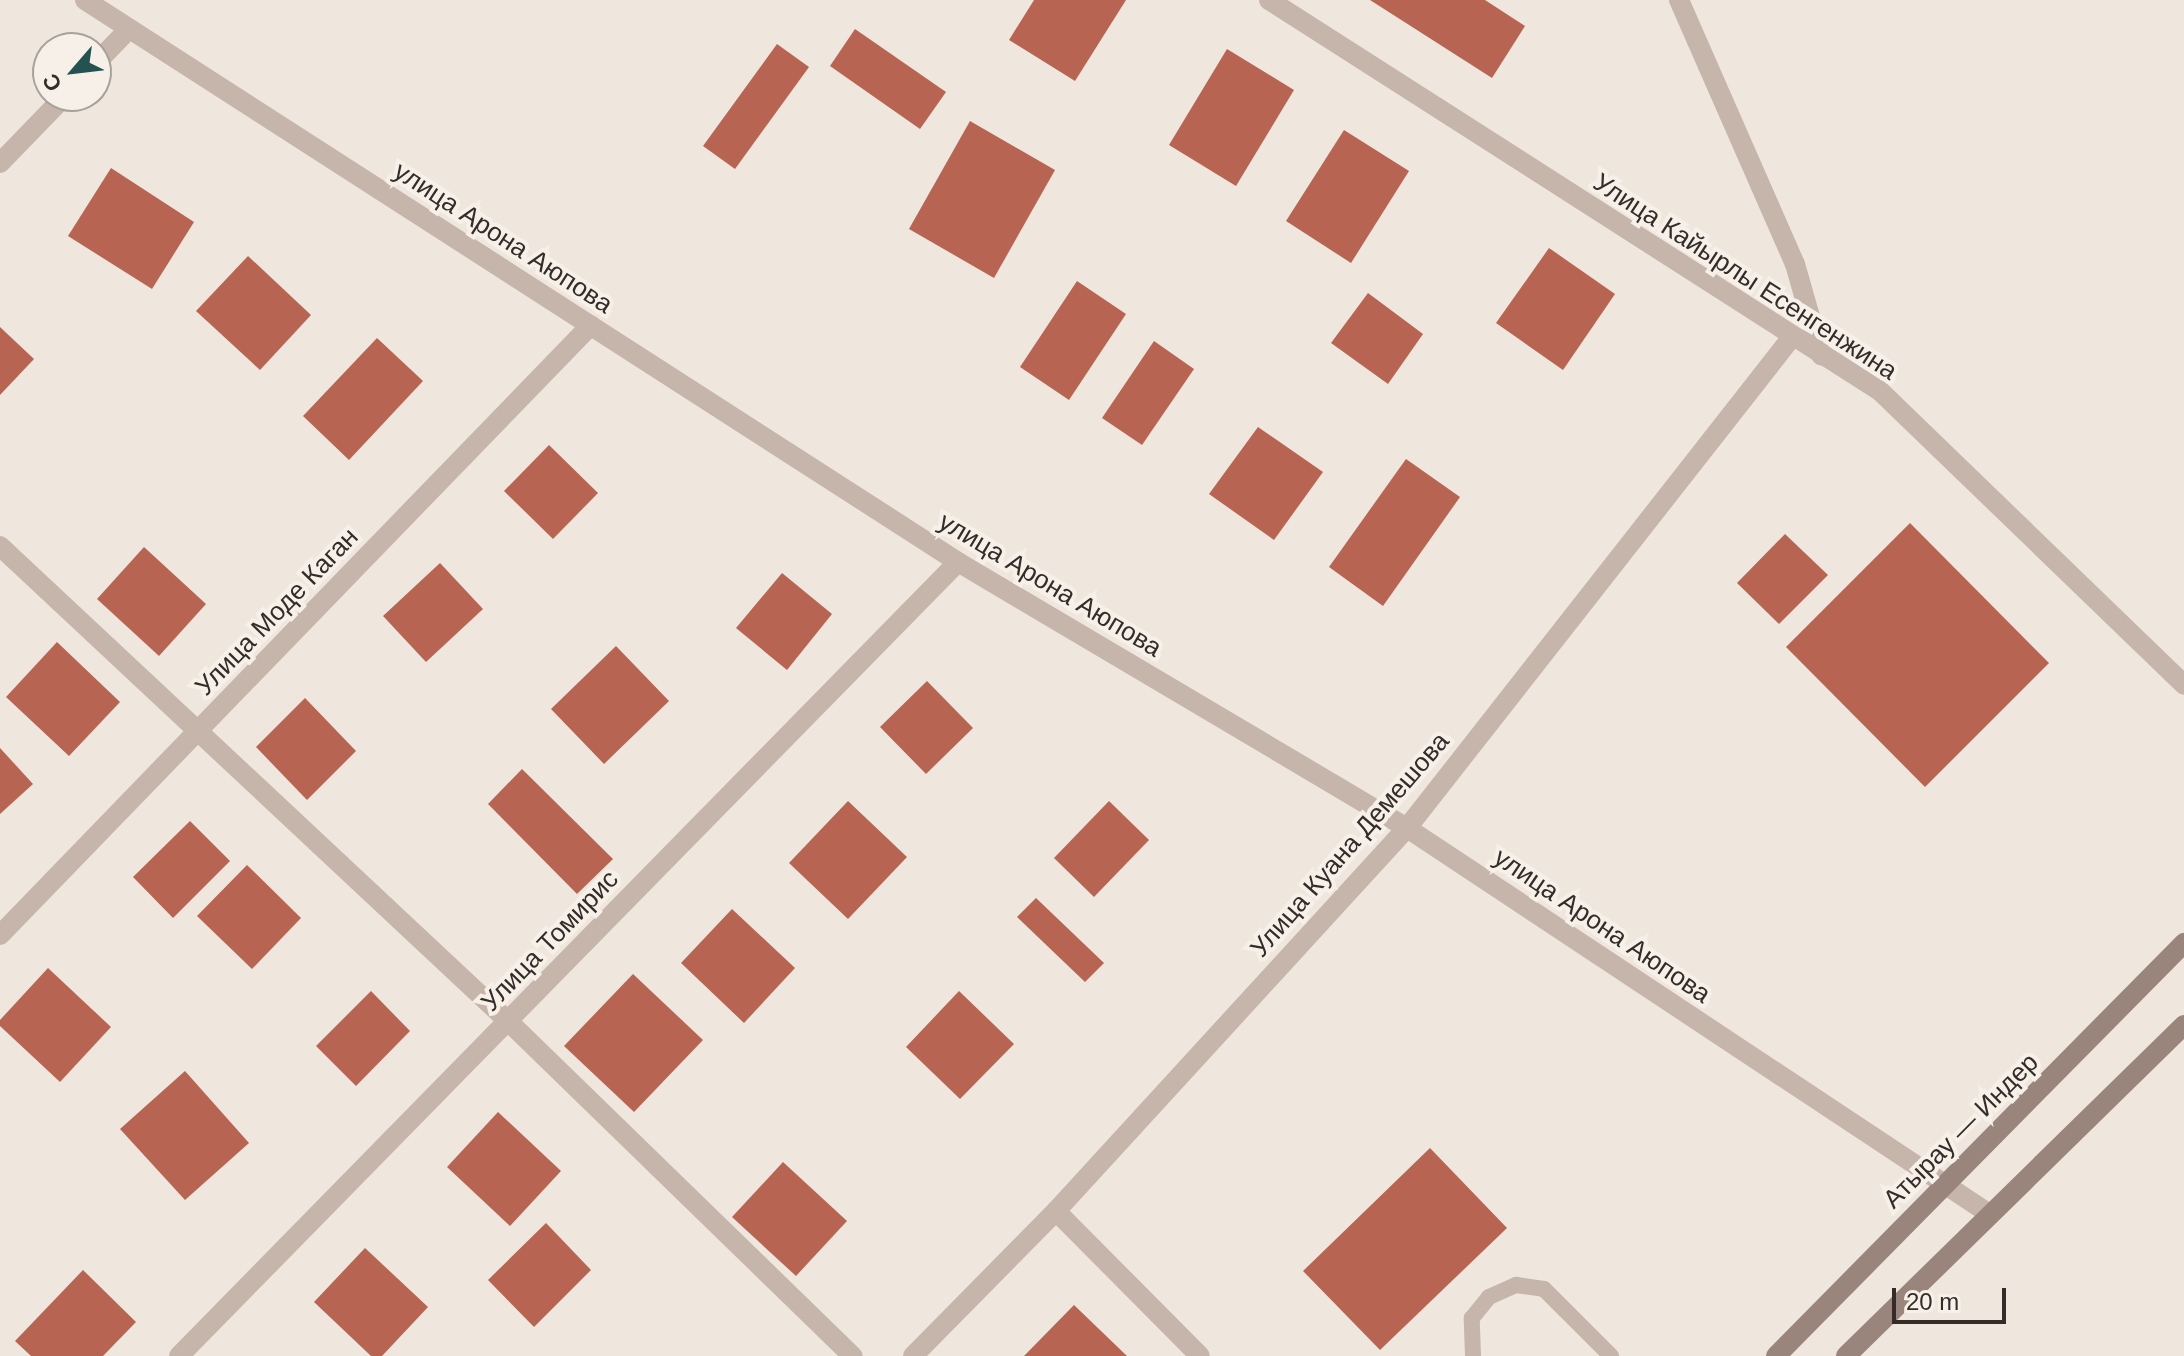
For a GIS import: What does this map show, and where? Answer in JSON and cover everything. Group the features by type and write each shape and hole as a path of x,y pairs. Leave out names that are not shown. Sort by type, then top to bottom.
{"main road":[{"name":"Атырау — Индер","path":"1776,1356 2184,943"},
{"path":"1846,1356 1988,1213 2184,1025"}],"street":[{"name":"улица Арона Аюпова","path":"85,0 958,562 1407,828 1988,1213"},
{"name":"Улица Кайырлы Есенгенжина","path":"1269,0 1880,391 2184,685"},
{"path":"1679,0 1795,264 1821,355"},
{"path":"112,47 129,29"},
{"path":"0,163 49,112"},
{"name":"Улица Моде Каган","path":"0,935 591,325"},
{"name":"Улица Куана Демешова","path":"913,1356 1056,1211 1407,828 1792,337"},
{"path":"0,546 508,1021 853,1356"},
{"name":"Улица Томирис","path":"179,1356 958,562"},
{"path":"1056,1211 1200,1356"}],"lane":[{"path":"1473,1356 1472,1318 1489,1297 1516,1285 1544,1289 1611,1356"}],"building":[{"path":"1034,0 1126,0 1075,81 1009,40"},
{"path":"1370,0 1485,0 1525,26 1492,78"},
{"path":"855,29 946,92 920,129 830,66"},
{"path":"777,44 809,67 735,169 703,146"},
{"path":"1227,49 1294,90 1236,186 1169,145"},
{"path":"970,121 1055,170 994,278 909,229"},
{"path":"1344,130 1409,171 1351,263 1286,221"},
{"path":"111,168 194,222 152,289 68,236"},
{"path":"1549,248 1615,294 1563,370 1496,323"},
{"path":"248,256 311,315 260,370 196,311"},
{"path":"1077,281 1126,314 1069,400 1020,367"},
{"path":"1368,293 1423,334 1388,384 1331,343"},
{"path":"0,327 34,359 0,395"},
{"path":"377,338 423,381 349,460 303,416"},
{"path":"1154,341 1194,369 1142,445 1102,418"},
{"path":"1258,427 1323,472 1274,540 1209,494"},
{"path":"549,445 598,493 553,539 504,491"},
{"path":"1406,459 1460,497 1383,606 1329,567"},
{"path":"1910,523 2049,663 1925,787 1786,647"},
{"path":"1785,534 1828,575 1779,624 1737,583"},
{"path":"144,547 206,604 159,656 97,599"},
{"path":"440,563 483,609 426,662 383,616"},
{"path":"782,573 832,614 787,670 736,628"},
{"path":"57,642 120,702 69,756 6,697"},
{"path":"616,646 669,701 604,764 551,709"},
{"path":"927,681 973,728 926,774 880,727"},
{"path":"305,698 356,751 307,800 256,747"},
{"path":"0,748 33,784 0,814"},
{"path":"522,769 613,859 577,894 488,804"},
{"path":"848,801 907,857 848,919 789,863"},
{"path":"1109,801 1149,840 1094,897 1054,858"},
{"path":"190,821 230,861 173,918 133,877"},
{"path":"247,865 301,918 252,969 197,916"},
{"path":"1036,898 1104,963 1085,982 1017,917"},
{"path":"732,909 795,968 744,1023 681,963"},
{"path":"48,968 111,1027 60,1082 0,1026 0,1020"},
{"path":"633,974 703,1040 634,1112 564,1046"},
{"path":"371,991 410,1031 356,1086 316,1046"},
{"path":"959,991 1014,1044 960,1099 906,1047"},
{"path":"185,1071 249,1143 185,1200 120,1129"},
{"path":"498,1112 561,1171 510,1226 447,1167"},
{"path":"1430,1148 1507,1228 1380,1350 1303,1271"},
{"path":"783,1162 847,1221 796,1276 732,1217"},
{"path":"546,1223 591,1270 534,1327 488,1280"},
{"path":"365,1248 428,1307 382,1356 371,1356 314,1302"},
{"path":"83,1270 136,1322 103,1356 31,1356 15,1341"},
{"path":"1074,1305 1127,1356 1024,1356"}]}
